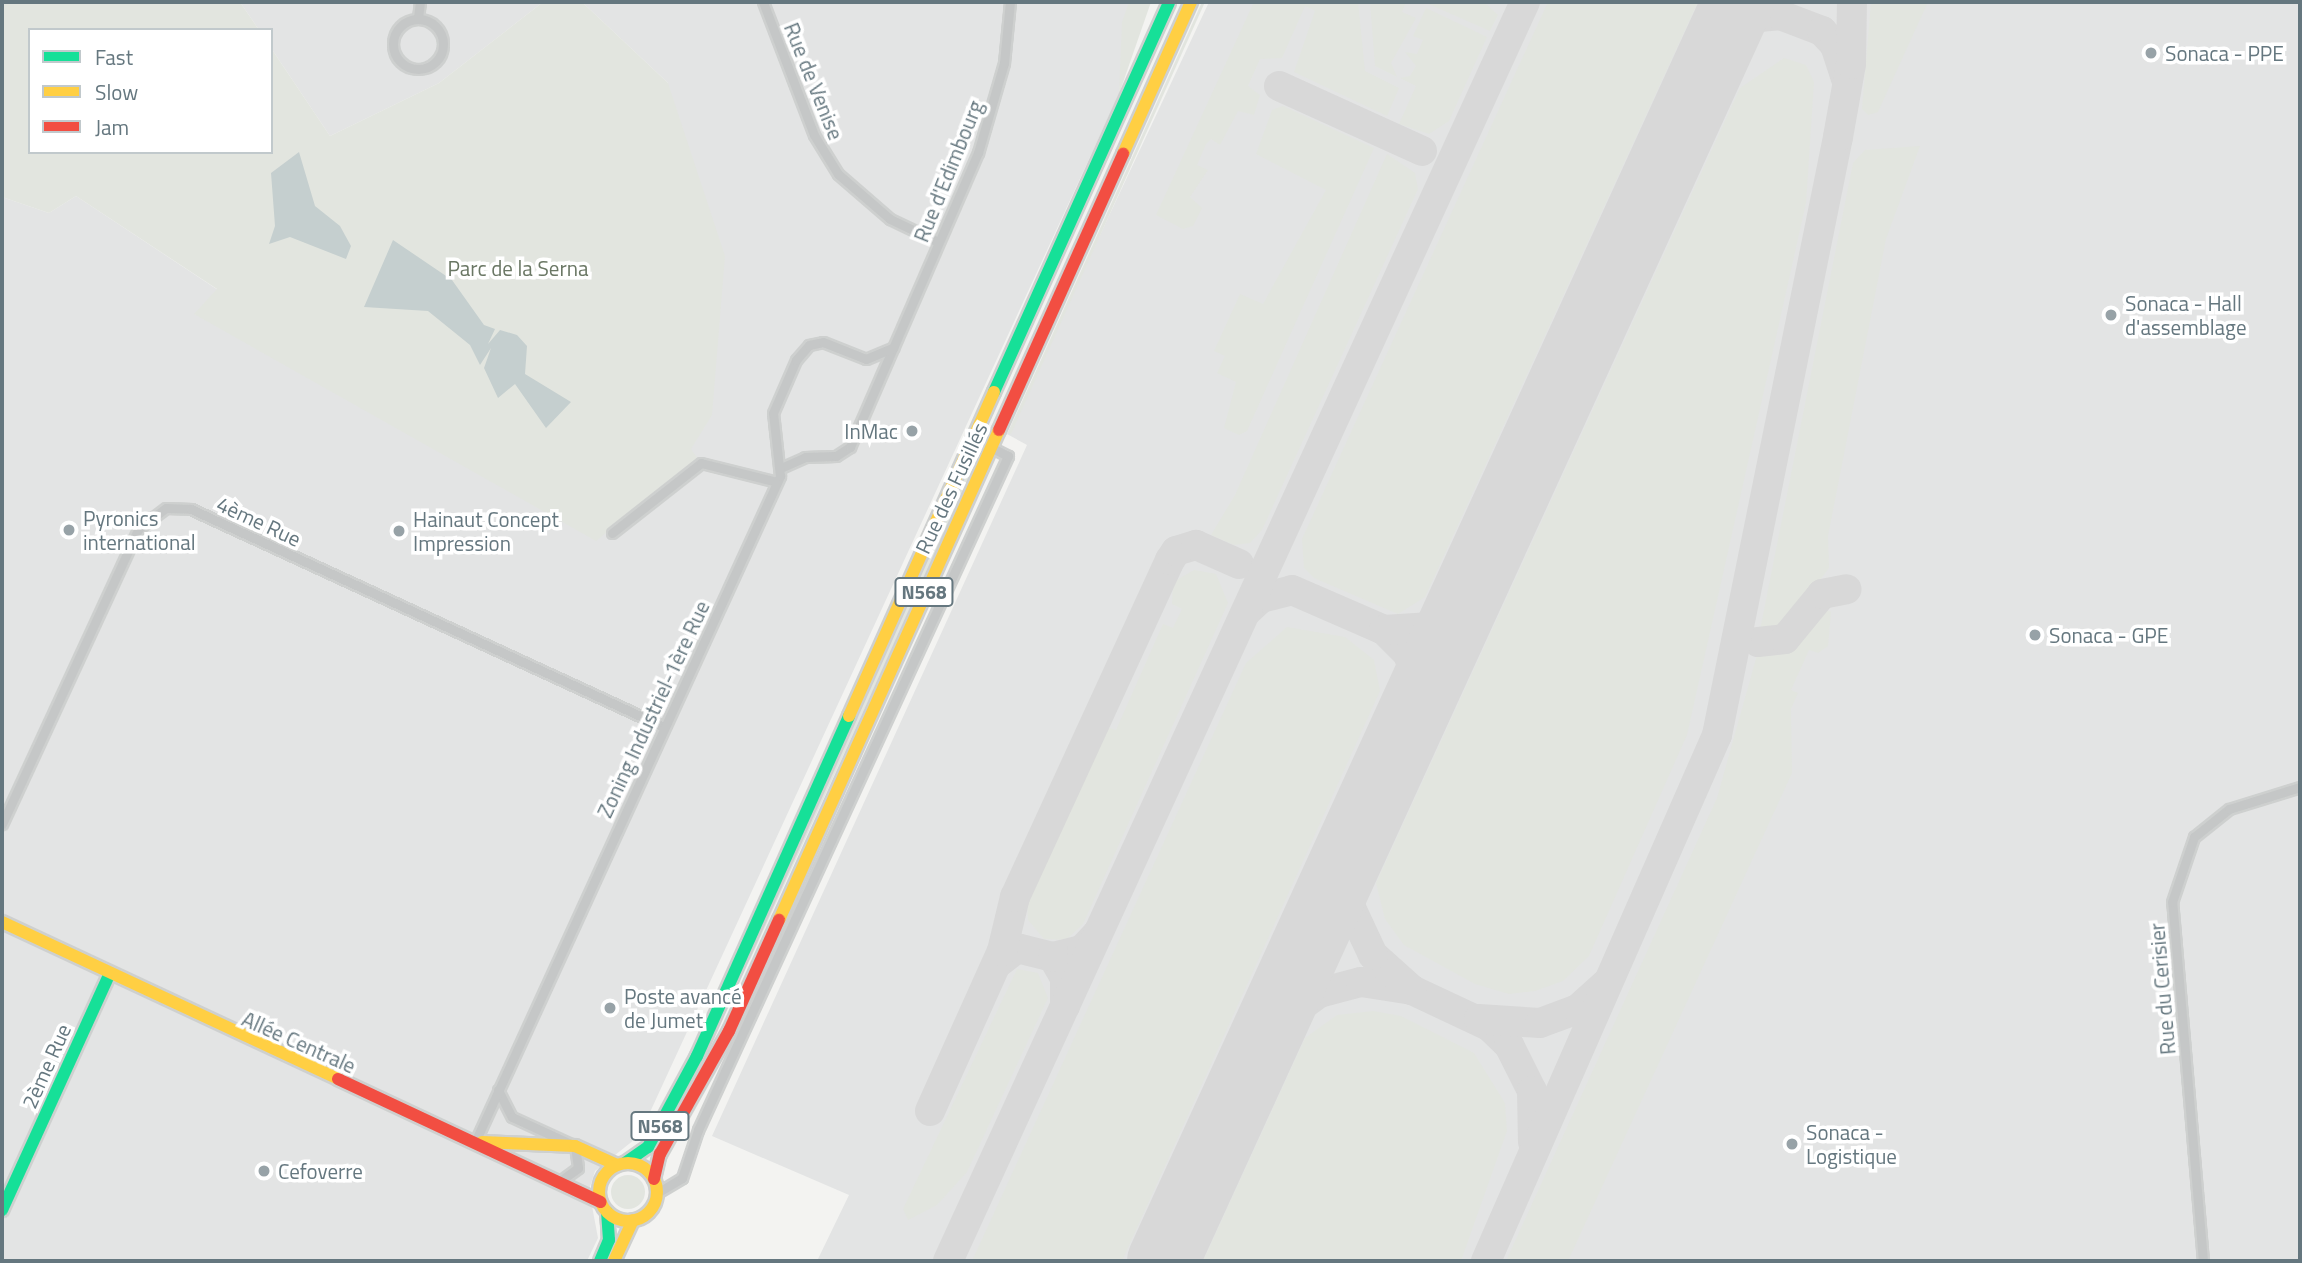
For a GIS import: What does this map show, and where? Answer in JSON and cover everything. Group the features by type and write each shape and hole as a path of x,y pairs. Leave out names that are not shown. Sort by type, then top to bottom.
{"main road":[{"name":"Rue des Fusillés","path":"621,1164 648,1147 697,1056 1170,2"},
{"name":"Rue des Fusillés","path":"654,1179 660,1154 729,1031 1191,2"},
{"name":"Allée Centrale","path":"2,922 108,977 475,1142 604,1207"},
{"name":"2ème Rue","path":"2,1210 108,977"},
{"path":"475,1142 575,1146 621,1164"},
{"name":"N568","path":"600,1261 609,1240 600,1184 621,1164 645,1168 654,1179 657,1193"},
{"path":"614,1261 633,1220 650,1210 657,1193"},
{"path":"604,1207 633,1220"}],"street":[{"path":"418,19 421,2"},
{"name":"Rue de Venise","path":"764,2 814,135 838,174 890,219 939,242"},
{"name":"Rue d'Edimbourg","path":"783,467 805,457 836,456 850,447 939,242 993,107 1010,2"},
{"path":"418,19 433,23 443,44 432,65 417,69 395,56 393,39 401,24 418,19"},
{"path":"783,467 773,413 809,345 823,342 866,359 894,347"},
{"path":"657,1193 682,1178 698,1130 1008,456 990,447"},
{"path":"612,533 701,463 777,482"},
{"name":"Zoning Industriel-1ère Rue","path":"475,1142 783,467"},
{"name":"4ème Rue","path":"2,824 138,529 166,508 191,509 664,727"},
{"name":"Rue du Cerisier","path":"2203,1261 2172,902 2194,837 2229,809 2299,787"},
{"path":"498,1090 512,1116 575,1146 578,1168 559,1182"}],"shaded area":[{"path":"240,2 543,2 439,83 330,136 273,51 273,28 258,28"},
{"path":"582,2 1129,2 1119,94 639,1136 595,1171 589,1190 598,1238 587,1261 2,1261 2,197 49,213 76,196 218,290 195,315 668,83"},
{"path":"1209,2 2300,2 2300,1261 817,1261 849,1195 712,1136 1027,445 1007,434"},
{"path":"299,152 315,206 340,226 351,246 346,259 290,237 269,244 275,226 271,173"},
{"path":"393,240 452,280 484,325 495,329 488,344 500,330 517,335 527,346 525,374 571,402 546,428 515,384 498,398 484,368 491,348 480,365 470,345 428,311 364,307"}],"green space":[{"name":"Parc de la Serna","path":"2,2 240,2 258,28 28,28 28,154 273,154 273,51 330,136 439,83 543,2 582,2 668,83 725,256 712,415 691,449 698,459 596,541 194,314 217,289 76,196 49,213 2,197"},
{"path":"1129,2 1151,2 1119,94 1122,22"},
{"path":"1202,2 1205,2 1011,434 1008,433"},
{"path":"1254,2 1358,2 1365,71 1399,88 1387,116 1294,72 1315,11 1305,6 1282,58 1260,59 1248,86 1260,95 1254,115 1238,111 1220,145 1211,139 1206,144 1197,165 1208,170 1190,197 1202,208 1193,226 1183,229 1156,215"},
{"path":"1370,2 1406,2 1402,12 1416,18 1391,63 1397,77 1375,66"},
{"path":"1424,2 1484,2 1498,15 1490,31"},
{"path":"1548,2 1698,2 1425,597 1398,614 1314,578 1304,568 1302,539"},
{"path":"1871,2 1928,2 1878,112 1868,115 1862,109"},
{"path":"1426,8 1487,37 1449,121 1429,134 1399,124 1416,86 1400,78 1410,76 1416,66 1405,52 1417,54 1423,40 1413,36"},
{"path":"1784,58 1806,65 1814,82 1806,203 1687,735 1589,956 1563,981 1535,991 1509,994 1475,984 1404,945 1385,919 1376,883 1740,88"},
{"path":"1283,106 1374,148 1247,431 1239,435 1224,428 1236,382 1217,373 1225,356 1214,351 1240,294 1263,304 1326,190 1256,154 1272,110"},
{"path":"1920,146 1886,239 1828,536 1829,568 1784,628 1760,630 1853,163 1865,150"},
{"path":"1387,154 1415,173 1418,189 1262,530 1250,543 1234,545 1211,535 1235,495"},
{"path":"986,427 992,429 750,960 745,958"},
{"path":"1194,570 1216,574 1228,603 1083,924 1066,940 1044,939 1028,920 1027,901 1107,727 1116,730 1163,624 1173,628 1182,609 1172,604 1173,582"},
{"path":"1822,607 1831,612 1828,646 1818,653 1809,650 1791,690 1798,693 1791,709 1792,773 1568,1261 1506,1261 1717,798 1757,655 1793,645"},
{"path":"1287,627 1345,637 1374,660 1380,691 1122,1261 972,1261 1246,663"},
{"path":"1017,969 1038,973 1048,998 967,1172 937,1205 908,1220 903,1209"},
{"path":"1373,1011 1401,1016 1474,1053 1505,1103 1507,1131 1461,1261 1203,1261 1305,1038 1337,1015"},
{"path":"628,1175 640,1180 645,1192 640,1204 628,1209 616,1204 611,1192 616,1180"}],"taxiway":[{"path":"948,1261 1525,2"},
{"path":"1486,1261 1717,735 1838,137 1851,64 1852,2"},
{"path":"1703,77 1731,33 1759,17 1780,15 1822,31 1835,45 1846,78"},
{"path":"1279,86 1422,151"},
{"path":"930,1111 1002,951 1015,897 1170,560 1176,551 1196,545 1239,564"},
{"path":"1758,642 1785,639 1822,594 1847,589"},
{"path":"1246,612 1261,598 1292,590 1384,630"},
{"path":"1409,722 1414,672 1408,654 1384,630 1431,627 1467,594"},
{"path":"1256,1058 1281,1021 1319,993 1361,982 1412,990 1373,955 1351,908 1350,867 1361,828"},
{"path":"1065,1006 1065,978 1053,957 1082,950 1097,934"},
{"path":"998,963 1017,948 1053,957"},
{"path":"1479,1019 1540,1023 1578,1009 1608,982"},
{"path":"1412,990 1489,1026 1509,1045 1532,1091 1533,1142"}],"runway":[{"path":"1163,1261 1738,2"}],"traffic: fast":[{"path":"994,392 1169,2"},
{"path":"625,1163 648,1147 697,1056 849,716"},
{"path":"2,1210 108,977"},
{"path":"600,1261 609,1240 607,1212"}],"traffic: slow":[{"path":"1123,154 1191,2"},
{"path":"849,716 994,392"},
{"path":"779,920 999,430"},
{"path":"2,922 338,1079"},
{"path":"482,1142 575,1146 617,1165"},
{"path":"628,1163 639,1165 652,1176 657,1192 655,1203 644,1216 628,1221 617,1219 604,1208 599,1192 601,1181 612,1168 628,1163"},
{"path":"614,1261 633,1220"}],"traffic: jam":[{"path":"999,430 1123,154"},
{"path":"654,1179 660,1154 729,1031 779,920"},
{"path":"338,1079 601,1202"}],"place":[{"name":"Sonaca - PPE","path":"2151,53"},
{"name":"Sonaca - Hall d'assemblage","path":"2111,315"},
{"name":"InMac","path":"912,431"},
{"name":"Pyronics international","path":"69,530"},
{"name":"Hainaut Concept Impression","path":"399,531"},
{"name":"Sonaca - GPE","path":"2035,635"},
{"name":"Poste avancé de Jumet","path":"610,1008"},
{"name":"Sonaca - Logistique","path":"1792,1144"},
{"name":"Cefoverre","path":"264,1171"}]}
